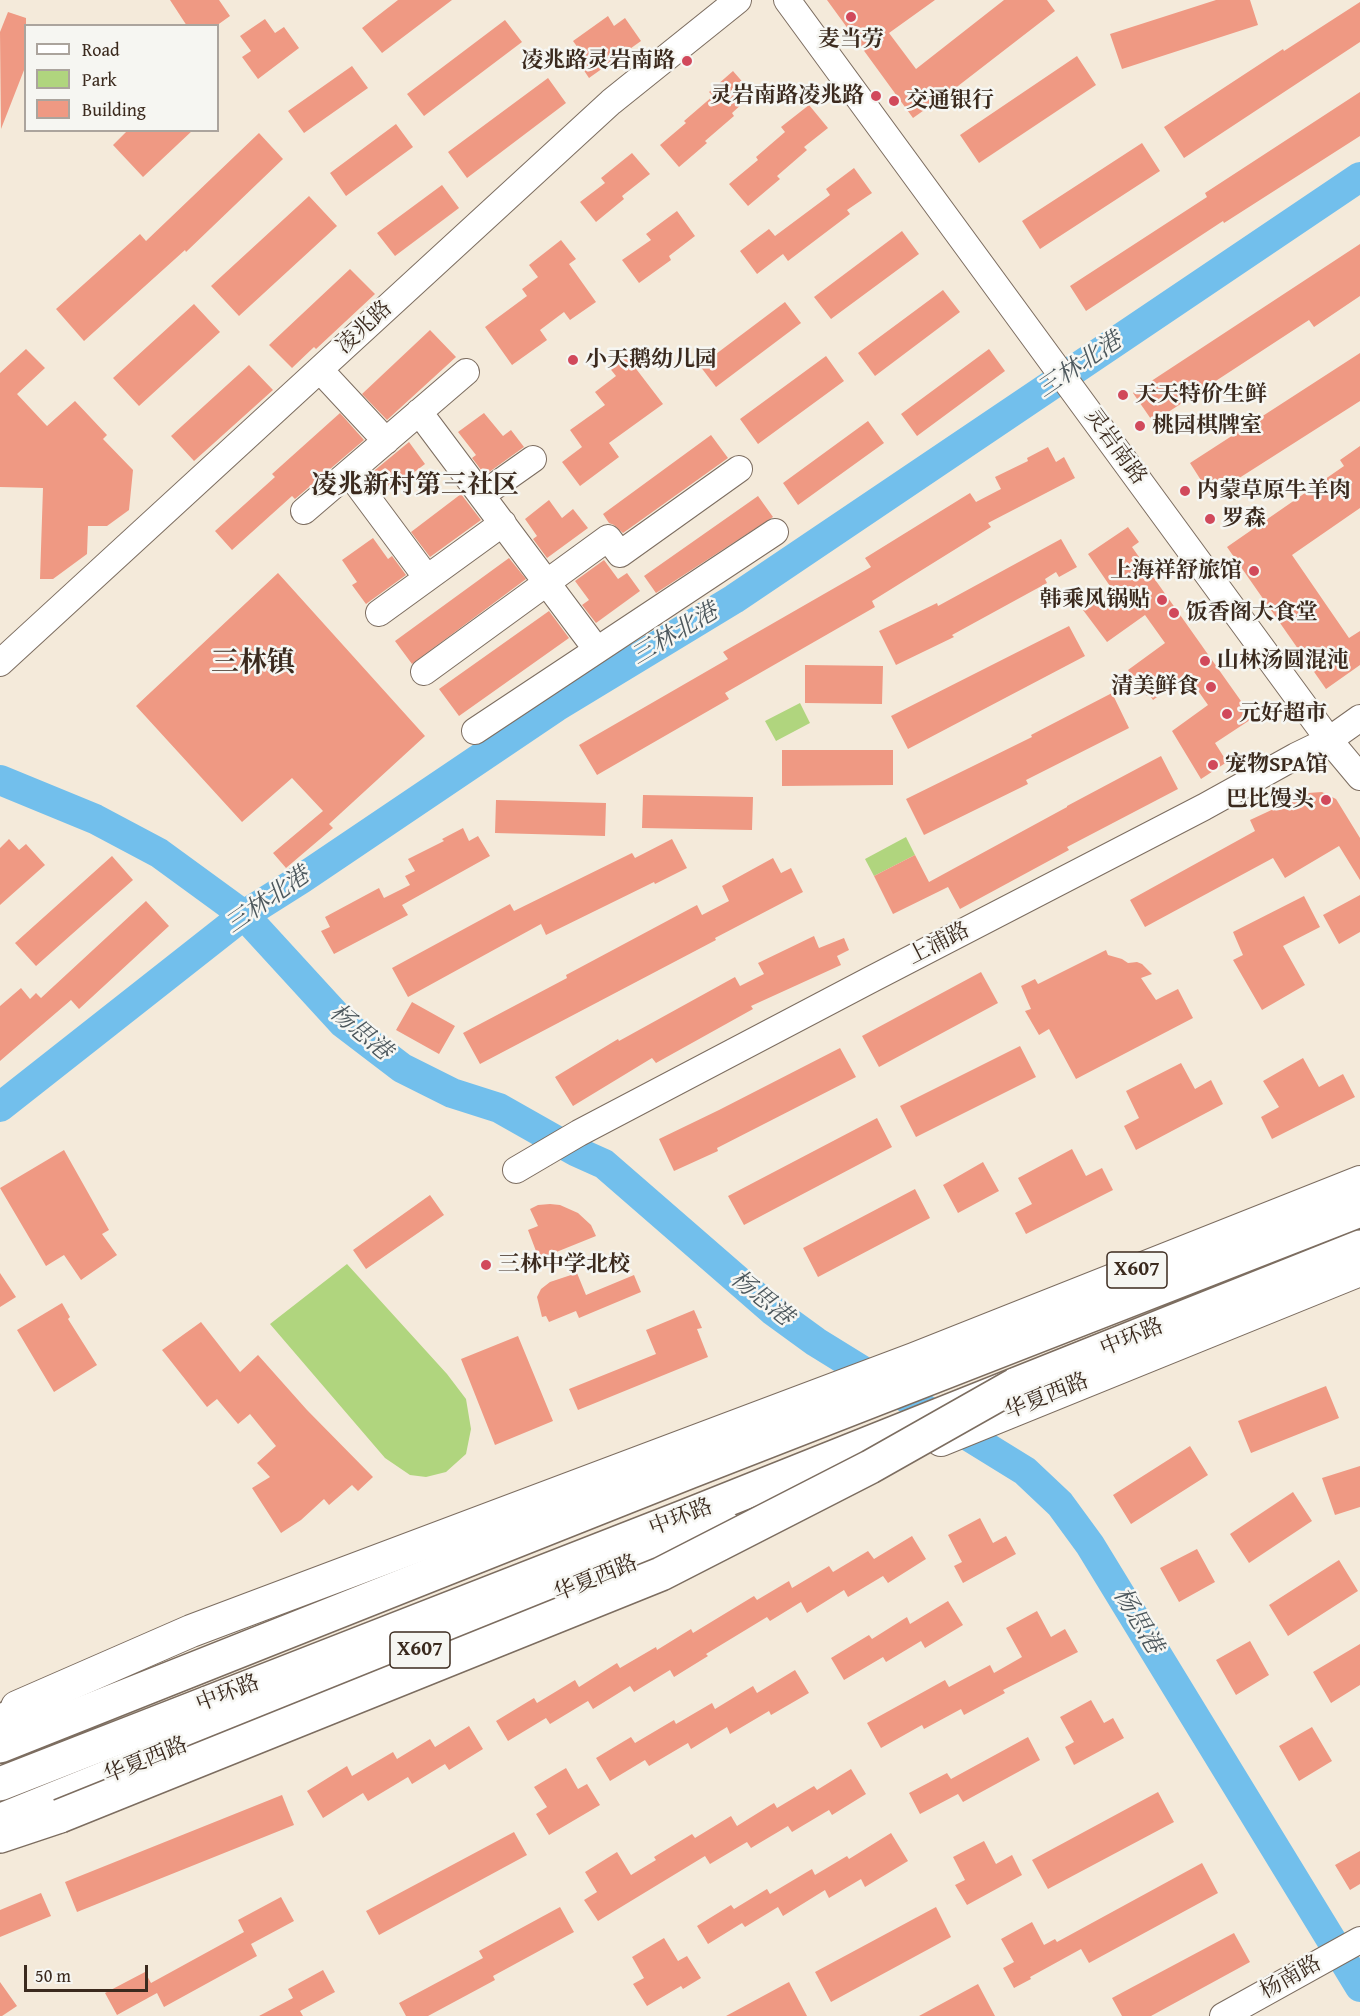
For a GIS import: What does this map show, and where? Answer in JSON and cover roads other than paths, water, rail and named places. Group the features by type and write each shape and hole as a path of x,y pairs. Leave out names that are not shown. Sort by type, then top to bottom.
{"highway":[{"name":"中环路","path":"0,1746 1182,1278 1360,1210"},
{"name":"中环路","path":"0,1784 653,1529 1010,1399 1360,1247"},
{"path":"0,1720 108,1680 790,1412 1182,1278"},
{"path":"0,1836 60,1816 661,1574 870,1467 1010,1399"}],"main road":[{"name":"X607","path":"0,1714 191,1631 914,1359 1360,1182"},
{"name":"华夏西路","path":"0,1820 918,1449 1010,1399 1360,1270"},
{"path":"0,1849 799,1514 841,1480"}],"street":[{"name":"凌兆路","path":"0,663 611,102 738,0"},
{"name":"灵岩南路","path":"787,0 1329,740 1360,777"},
{"path":"320,370 386,441"},
{"path":"304,511 466,372"},
{"path":"419,412 597,650"},
{"path":"482,495 533,459"},
{"path":"424,672 608,538 621,554 739,469"},
{"path":"349,473 427,578"},
{"path":"379,612 503,523"},
{"path":"475,731 775,532"},
{"name":"上浦路","path":"516,1170 579,1133 1204,807 1329,740 1360,718"},
{"name":"杨南路","path":"1222,2016 1360,1940"}],"waterway":[{"name":"三林北港","path":"0,1107 244,915 556,707 734,599 1360,177"},
{"name":"杨思港","path":"0,780 95,819 159,853 244,915 343,1023 402,1068 452,1093 499,1108 575,1151 604,1164 772,1310 816,1342 1025,1471 1060,1504 1090,1545 1360,1987"}],"place":[{"name":"麦当劳","path":"851,17"},
{"name":"凌兆路灵岩南路","path":"687,61"},
{"name":"灵岩南路凌兆路","path":"876,96"},
{"name":"交通银行","path":"894,101"},
{"name":"小天鹅幼儿园","path":"573,360"},
{"name":"天天特价生鲜","path":"1123,395"},
{"name":"桃园棋牌室","path":"1140,426"},
{"name":"内蒙草原牛羊肉","path":"1185,491"},
{"name":"罗森","path":"1210,519"},
{"name":"上海祥舒旅馆","path":"1254,571"},
{"name":"韩乘风锅贴","path":"1162,600"},
{"name":"饭香阁大食堂","path":"1174,613"},
{"name":"山林汤圆混沌","path":"1205,661"},
{"name":"清美鲜食","path":"1211,687"},
{"name":"元好超市","path":"1227,714"},
{"name":"宠物SPA馆","path":"1213,765"},
{"name":"巴比馒头","path":"1326,800"},
{"name":"三林中学北校","path":"486,1265"}],"district":[{"name":"凌兆新村第三社区","path":"415,486"},
{"name":"三林镇","path":"253,664"}]}
